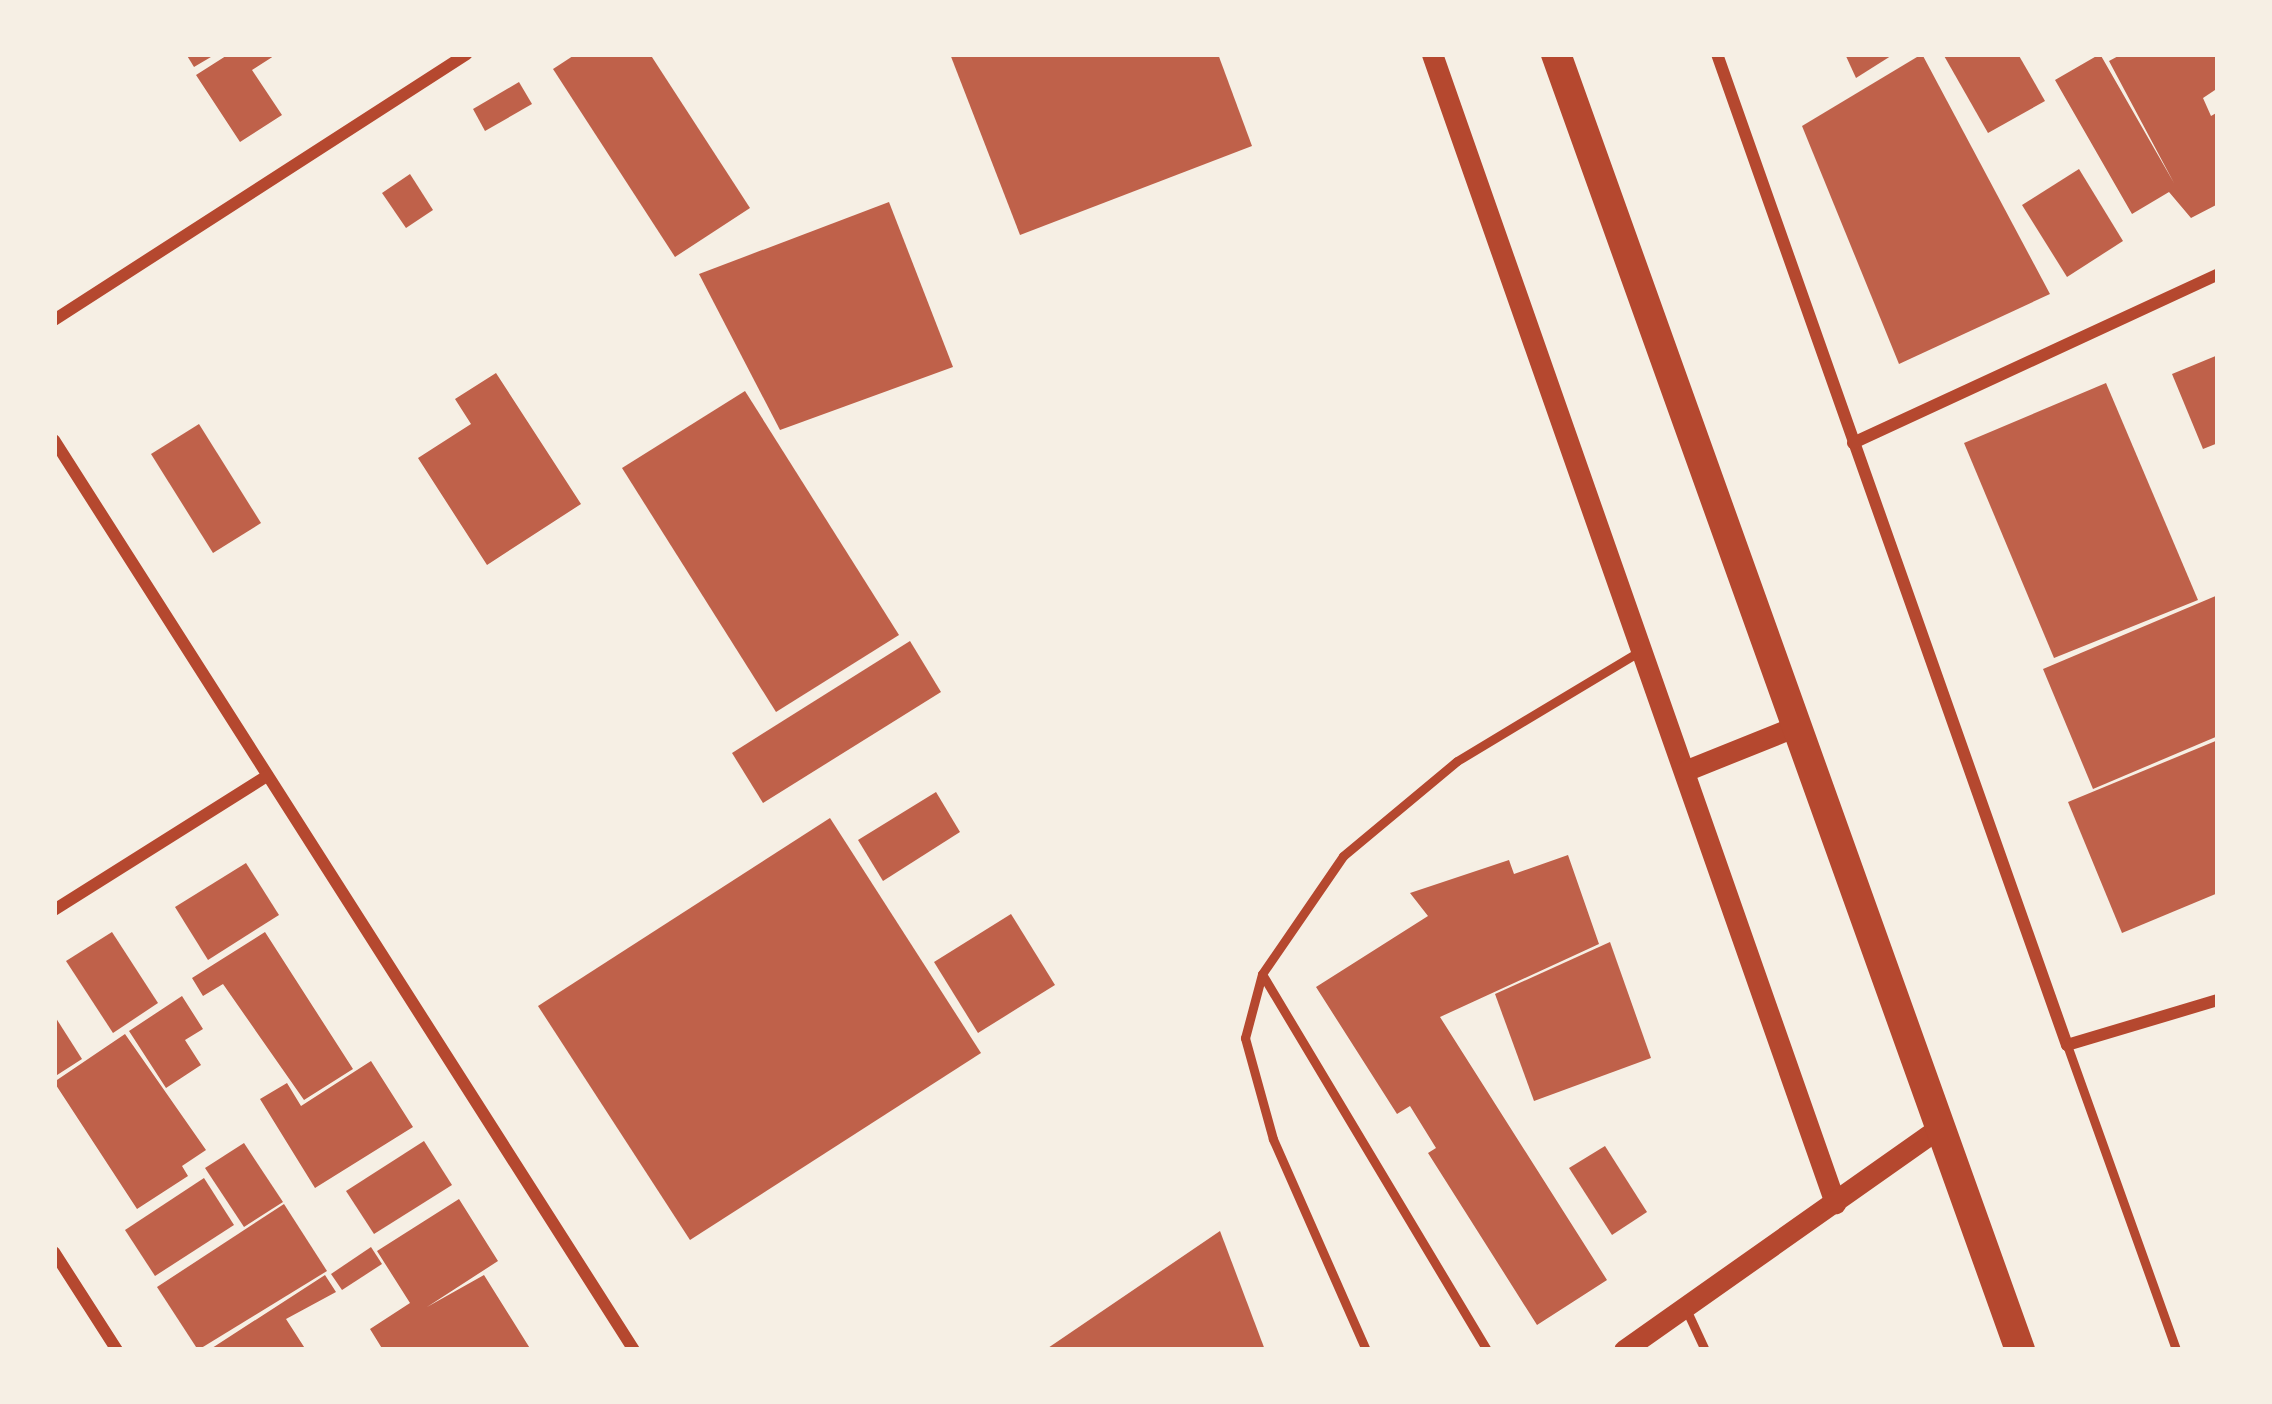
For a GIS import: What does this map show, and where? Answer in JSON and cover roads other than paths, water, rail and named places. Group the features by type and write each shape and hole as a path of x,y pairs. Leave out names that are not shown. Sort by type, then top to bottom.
{"main road":[{"path":"1556,54 2020,1350"}],"street":[{"path":"54,320 466,54"},
{"path":"1432,54 1687,770 1835,1203"},
{"path":"1717,54 2067,1045 2218,1000"},
{"path":"1853,442 2218,274"},
{"path":"54,440 634,1350"},
{"path":"1687,770 1794,727"},
{"path":"54,910 268,776"},
{"path":"1624,1350 1939,1128"},
{"path":"54,1252 117,1350"}],"lane":[{"path":"1366,1350 1273,1139 1245,1038 1262,974 1359,843 1456,761 1644,649"},
{"path":"1262,974 1486,1350"},
{"path":"2067,1045 2176,1350"},
{"path":"1685,1307 1705,1350"}]}
